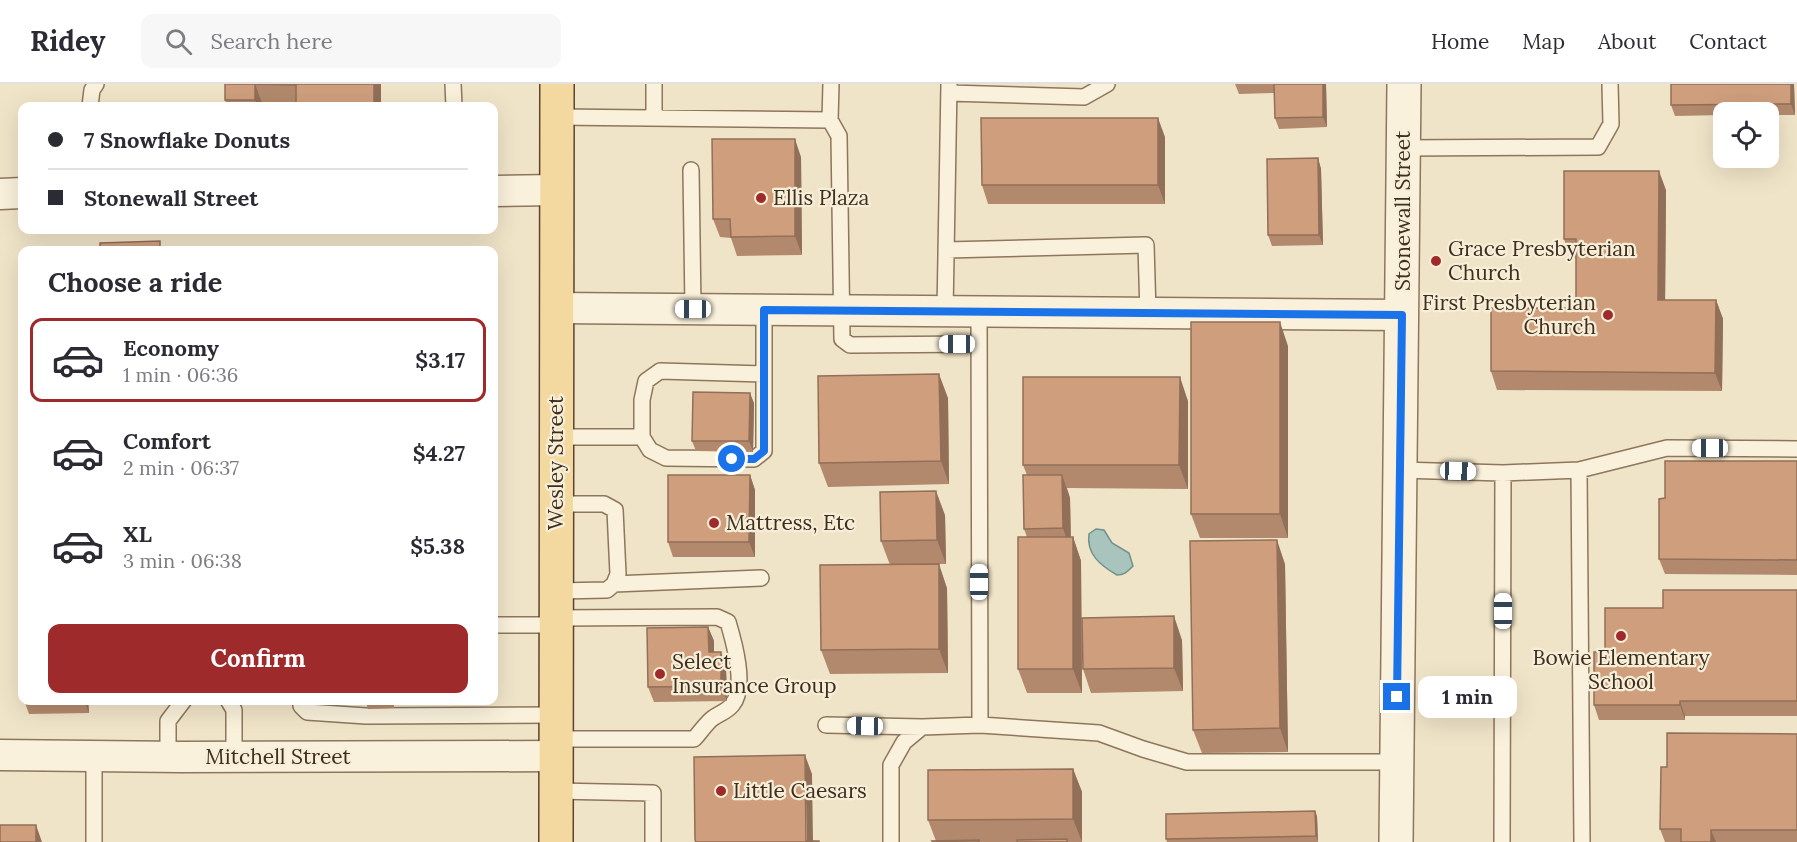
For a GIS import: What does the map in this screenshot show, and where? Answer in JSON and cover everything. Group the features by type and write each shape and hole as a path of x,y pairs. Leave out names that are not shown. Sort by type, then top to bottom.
{"main road":[{"name":"Wesley Street","path":"556,842 557,84"}],"street":[{"name":"Stonewall Street","path":"1396,842 1404,84"},
{"path":"498,190 556,190"},
{"path":"0,194 18,193"},
{"path":"556,308 1402,315"},
{"name":"Mitchell Street","path":"0,755 234,757 556,737"}],"lane":[{"path":"90,102 92,90 96,84"},
{"path":"453,84 453,102"},
{"path":"654,84 654,118"},
{"path":"831,84 830,120 839,136 842,339 850,345 979,344"},
{"path":"945,312 949,88 1084,97 1107,84"},
{"path":"1403,148 1598,147 1611,124 1610,84"},
{"path":"557,117 830,120"},
{"path":"691,170 693,309"},
{"path":"946,250 1146,245 1148,314"},
{"path":"764,310 764,374 764,451 754,459 666,458 650,450 642,436 642,400 646,381 660,371 764,374"},
{"path":"979,312 980,725"},
{"path":"556,437 642,436"},
{"path":"1400,470 1503,473 1579,470 1667,448 1797,449"},
{"path":"1579,470 1582,842"},
{"path":"1502,842 1503,473"},
{"path":"498,624 556,611 607,590 614,584 618,574 615,510 604,504 556,504"},
{"path":"614,584 761,578"},
{"path":"301,705 307,712 366,716 556,737 694,739 713,718 725,712 734,703 739,691 737,656 728,622 717,617 556,611"},
{"path":"168,757 168,721 180,705"},
{"path":"231,705 234,710 234,757"},
{"path":"826,725 922,727 980,725 1099,733 1187,762 1397,762"},
{"path":"891,842 891,765 904,742 922,727"},
{"path":"94,756 94,842"},
{"path":"556,791 653,793 653,842"}],"water":[{"path":"1096,529 1104,530 1112,543 1129,553 1133,566 1126,572 1117,575 1096,559 1090,548 1089,534"}],"building":[{"path":"225,84 255,84 255,100 225,100"},
{"path":"255,84 374,84 374,102 296,102 296,85"},
{"path":"1274,84 1323,84 1323,117 1275,118"},
{"path":"1671,84 1791,84 1791,104 1713,102 1713,105 1671,105"},
{"path":"981,118 1158,118 1158,185 982,185"},
{"name":"Ellis Plaza","path":"712,139 795,139 795,236 731,237 730,219 713,219"},
{"path":"1318,158 1319,235 1268,235 1267,159"},
{"path":"1564,171 1659,171 1658,300 1716,300 1715,373 1491,371 1491,308 1576,308 1576,239 1564,239"},
{"path":"160,241 160,246 100,246 100,243"},
{"path":"1191,322 1280,322 1280,514 1191,514"},
{"path":"939,374 941,461 819,463 818,376"},
{"path":"1023,377 1180,377 1179,465 1023,465"},
{"path":"693,392 750,393 749,441 692,441"},
{"path":"1665,461 1797,461 1797,560 1659,559 1659,499 1665,498"},
{"name":"Mattress, Etc","path":"668,475 750,475 749,542 668,542"},
{"path":"1023,475 1062,475 1063,528 1024,529"},
{"path":"936,491 937,540 881,541 880,492"},
{"path":"1018,537 1073,537 1073,669 1018,669"},
{"path":"1277,540 1280,728 1193,730 1190,541"},
{"path":"939,564 939,649 821,650 820,565"},
{"path":"1663,590 1797,590 1797,701 1680,701 1680,705 1594,705 1594,652 1605,652 1605,608 1663,608"},
{"path":"1174,616 1174,668 1083,669 1082,618"},
{"path":"708,627 709,652 721,652 721,686 648,687 647,628"},
{"path":"1667,733 1797,734 1797,830 1711,830 1711,842 1681,842 1681,829 1660,829 1661,767 1667,767"},
{"path":"805,755 806,841 819,842 696,842 694,757"},
{"path":"1073,769 1073,819 928,820 928,770"},
{"path":"1315,811 1316,836 1166,839 1166,814"},
{"path":"0,825 36,825 36,842 0,842"},
{"path":"1067,839 1067,842 1017,842 1017,840"},
{"path":"979,840 979,842 932,841"}],"place":[{"name":"Ellis Plaza","path":"761,198"},
{"name":"Grace Presbyterian Church","path":"1436,261"},
{"name":"First Presbyterian Church","path":"1608,315"},
{"name":"Mattress, Etc","path":"714,523"},
{"name":"Bowie Elementary School","path":"1621,636"},
{"name":"Select Insurance Group","path":"660,674"},
{"name":"Little Caesars","path":"721,791"}],"route":[{"path":"732,459 754,459 764,451 764,310 1402,315 1397,697"}]}
